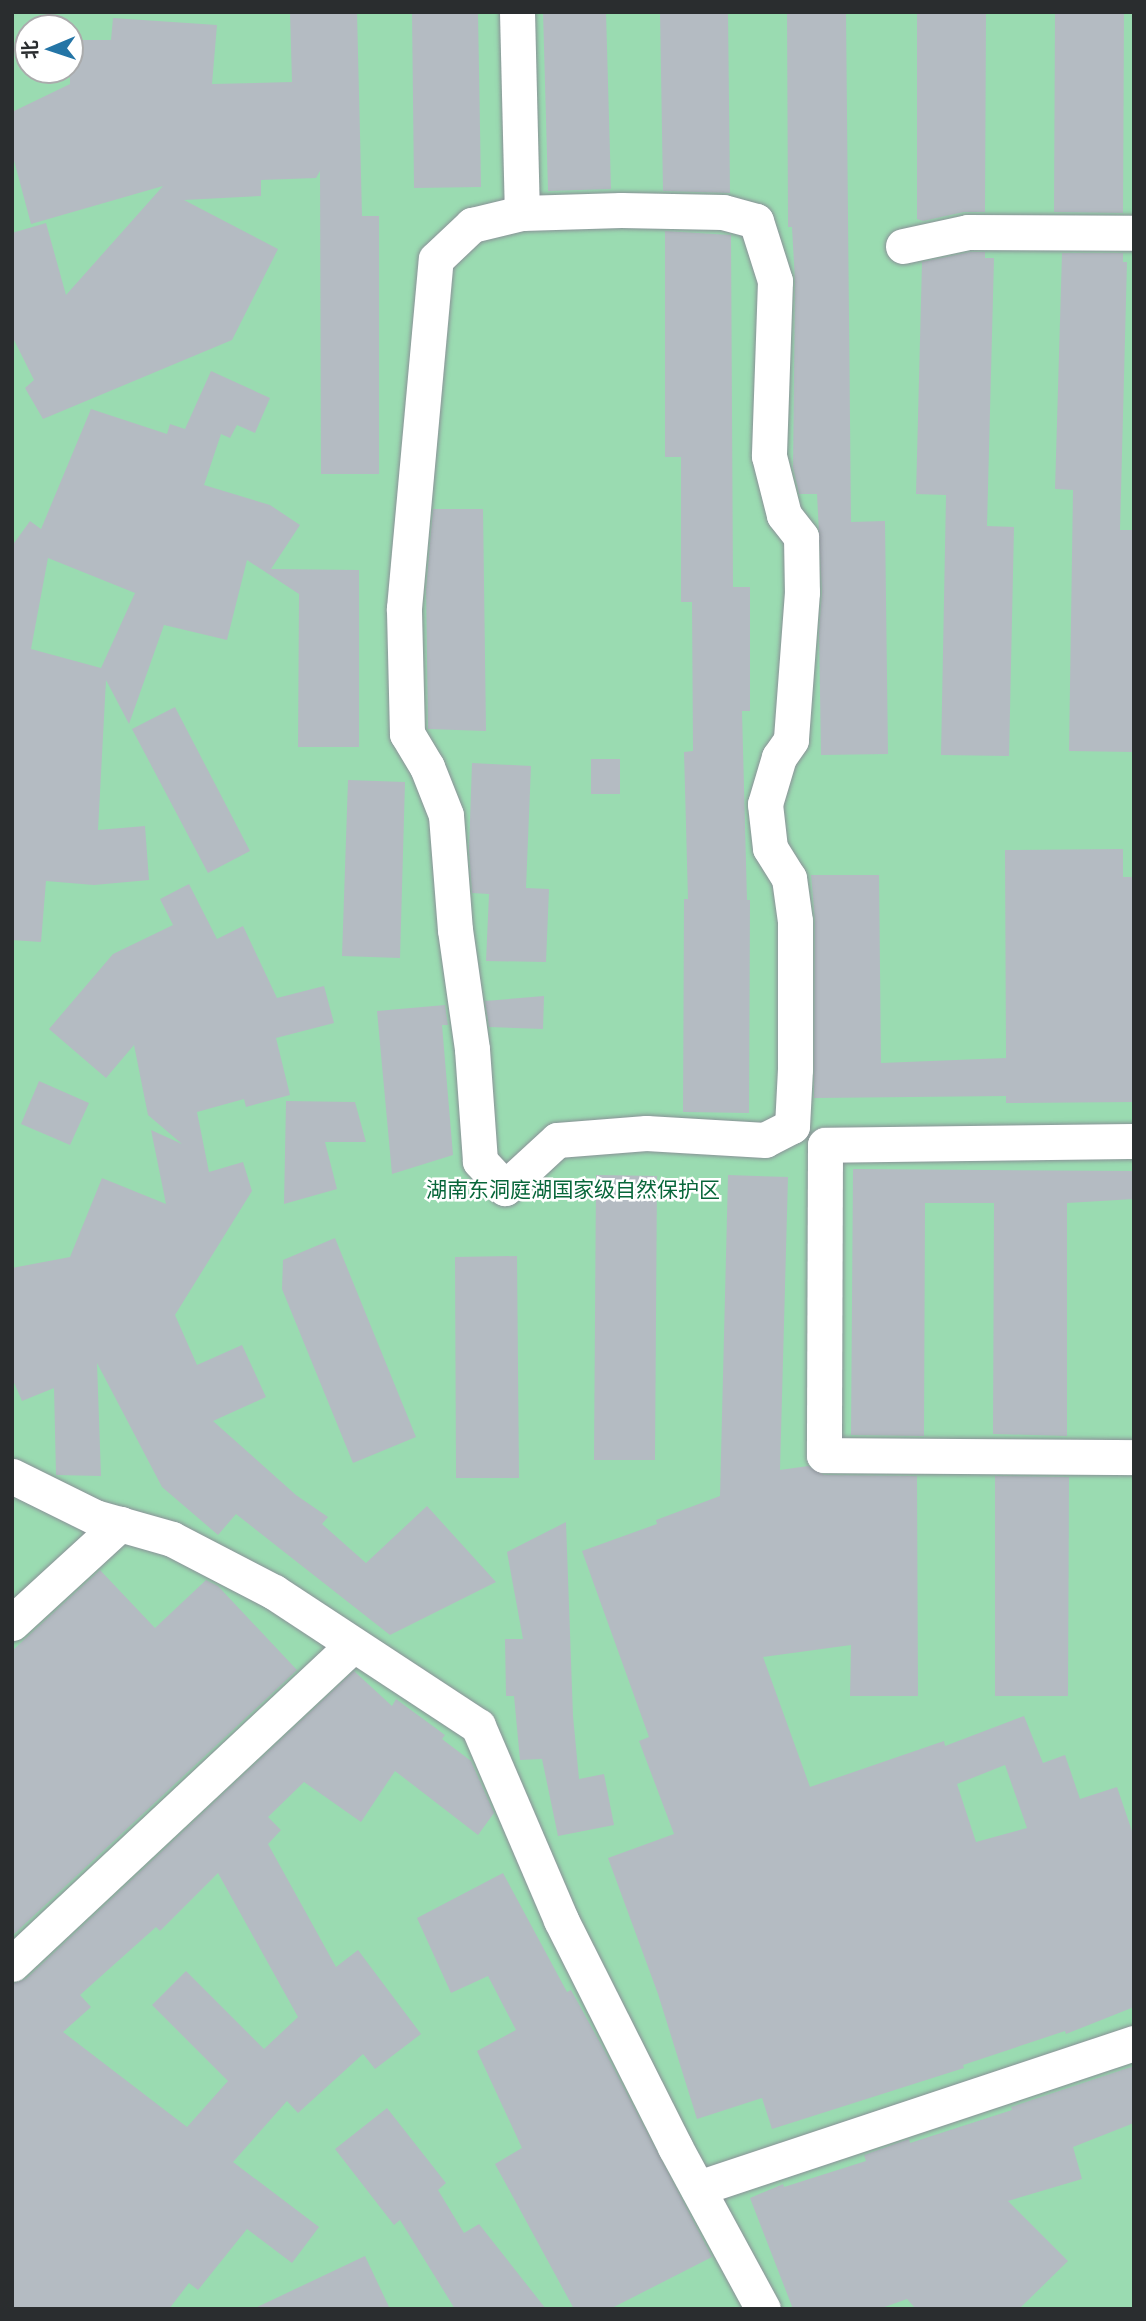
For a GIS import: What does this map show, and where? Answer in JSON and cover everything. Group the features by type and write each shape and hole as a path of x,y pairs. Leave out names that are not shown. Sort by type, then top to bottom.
{"street":[{"path":"517,12 522,213"},
{"path":"621,209 723,212 757,221 775,281 769,457 784,515 801,537 802,592 792,740 779,757 765,804 770,848 789,878 795,921 795,1069 792,1126 765,1140 646,1133 557,1140 505,1188 480,1161 472,1049 455,930 446,815 427,767 407,734 404,608 436,260 472,225 522,213 621,209"},
{"path":"903,246 968,232 1134,233"},
{"path":"792,1126 825,1145 1134,1141"},
{"path":"825,1145 824,1455 1134,1457"},
{"path":"12,1476 95,1517 172,1539 274,1592 352,1646 478,1726 561,1920 763,2309"},
{"path":"12,1623 120,1524"},
{"path":"12,1964 352,1646"},
{"path":"698,2188 1134,2043"}],"green space":[{"name":"湖南东洞庭湖国家级自然保护区","path":"12,12 1134,12 1134,2309 12,2309"}],"building":[{"path":"290,12 357,12 362,216 379,216 379,474 321,474 320,171 316,178 261,180 261,196 184,200 278,249 232,340 43,419 25,388 34,380 12,336 12,233 46,223 66,295 163,186 31,224 12,153 12,112 70,84 84,84 84,40 111,40 113,18 217,25 212,84 292,82"},
{"path":"412,12 478,12 481,187 414,188"},
{"path":"543,12 606,12 611,189 548,191"},
{"path":"660,12 728,12 730,193 663,191"},
{"path":"787,12 846,12 851,522 885,521 888,754 821,755 819,632 822,592 817,494 799,494 793,467 795,282 792,227 788,227"},
{"path":"917,12 986,12 985,212 964,212 923,221 917,219"},
{"path":"1055,12 1124,12 1123,213 1054,212"},
{"path":"665,231 731,235 733,587 750,587 750,711 742,711 747,900 750,900 749,1113 683,1112 684,899 688,899 684,752 693,751 692,602 681,602 681,457 665,457"},
{"path":"970,252 985,252 985,258 994,258 987,526 1014,527 1009,756 941,755 946,495 916,494 922,262"},
{"path":"1062,253 1123,253 1123,262 1127,262 1120,530 1134,530 1134,752 1069,751 1073,490 1055,489"},
{"path":"211,371 270,398 255,433 237,425 230,438 221,434 204,485 270,505 300,525 271,569 359,570 359,747 298,747 299,594 247,560 227,640 164,625 129,724 106,680 98,830 145,826 149,880 94,885 46,881 41,942 12,940 12,546 30,521 41,529 91,409 167,434 170,424 185,429","holes":["48,558 135,593 101,668 31,649"]},
{"path":"433,509 483,509 486,731 428,729 426,590"},
{"path":"175,707 250,851 208,873 132,729"},
{"path":"591,759 620,759 620,794 591,794"},
{"path":"472,763 531,766 526,888 549,889 546,962 486,961 489,894 472,893 469,849"},
{"path":"348,780 405,782 400,958 342,956"},
{"path":"1123,849 1123,877 1134,877 1134,1102 1006,1103 1006,1096 814,1098 815,921 811,875 879,875 881,1063 1006,1058 1005,850"},
{"path":"189,884 217,939 243,926 277,998 324,986 334,1023 276,1038 290,1095 246,1107 244,1099 197,1112 209,1172 243,1162 252,1191 175,1315 197,1365 242,1345 266,1397 213,1421 296,1495 328,1517 322,1524 366,1563 427,1506 496,1582 390,1635 236,1514 218,1535 162,1487 97,1363 101,1476 56,1475 54,1388 22,1401 12,1378 12,1268 70,1257 102,1178 166,1204 151,1130 182,1144 148,1115 134,1045 106,1078 49,1029 113,954 173,925 160,899"},
{"path":"544,996 543,1029 489,1027 485,1001"},
{"path":"445,1005 448,1025 442,1025 453,1155 392,1174 377,1011"},
{"path":"39,1081 89,1103 70,1145 21,1124"},
{"path":"286,1101 355,1102 366,1142 325,1142 337,1189 284,1204"},
{"path":"853,1169 1134,1171 1134,1199 1067,1203 1067,1436 993,1434 994,1203 925,1203 924,1436 851,1435"},
{"path":"596,1175 657,1176 655,1460 594,1460"},
{"path":"728,1175 788,1177 780,1470 808,1466 824,1475 917,1476 918,1696 850,1696 851,1645 763,1657 810,1787 944,1741 945,1746 1024,1716 1043,1763 1065,1755 1080,1799 1117,1787 1134,1837 1134,2007 1066,2034 1065,2031 963,2065 964,2068 772,2129 762,2098 697,2119 658,1994 608,1858 674,1834 639,1741 649,1737 582,1551 657,1524 656,1520 720,1496","holes":["1005,1765 1027,1828 976,1842 957,1784"]},
{"path":"335,1238 416,1437 353,1463 282,1289 283,1260"},
{"path":"517,1256 519,1478 456,1478 455,1257"},
{"path":"995,1476 1069,1477 1068,1696 995,1696"},
{"path":"566,1522 573,1716 579,1779 604,1774 614,1825 558,1836 542,1759 520,1760 514,1696 506,1696 505,1639 523,1639 507,1552"},
{"path":"100,1570 155,1628 206,1580 218,1586 297,1670 12,1936 12,1651"},
{"path":"354,1671 392,1706 396,1699 445,1735 442,1739 471,1761 494,1813 478,1835 395,1771 361,1822 304,1782 268,1817 281,1830 268,1844 336,1967 358,1950 421,2034 375,2069 363,2054 298,2113 287,2101 233,2162 319,2227 292,2263 247,2229 198,2290 189,2283 169,2309 12,2309 12,1984 26,1979","holes":["218,1873 298,2017 264,2049 186,1971 152,2005 228,2081 187,2127 63,2032 91,2007 80,1995 156,1927 160,1931"]},
{"path":"503,1873 567,1992 571,1990 602,2046 712,2257 610,2309 574,2309 495,2164 522,2148 477,2051 516,2030 488,1976 451,1993 417,1918"},
{"path":"1134,2066 1134,2123 1073,2147 1082,2179 1008,2201 1068,2261 1019,2309 916,2309 907,2299 879,2309 793,2309 750,2198 783,2184 784,2187 866,2161 864,2155 909,2139 910,2143 1012,2110 1011,2107"},
{"path":"387,2108 446,2183 438,2190 464,2233 479,2224 546,2309 455,2309 400,2220 394,2225 335,2149"},
{"path":"365,2256 390,2309 253,2309"}]}
